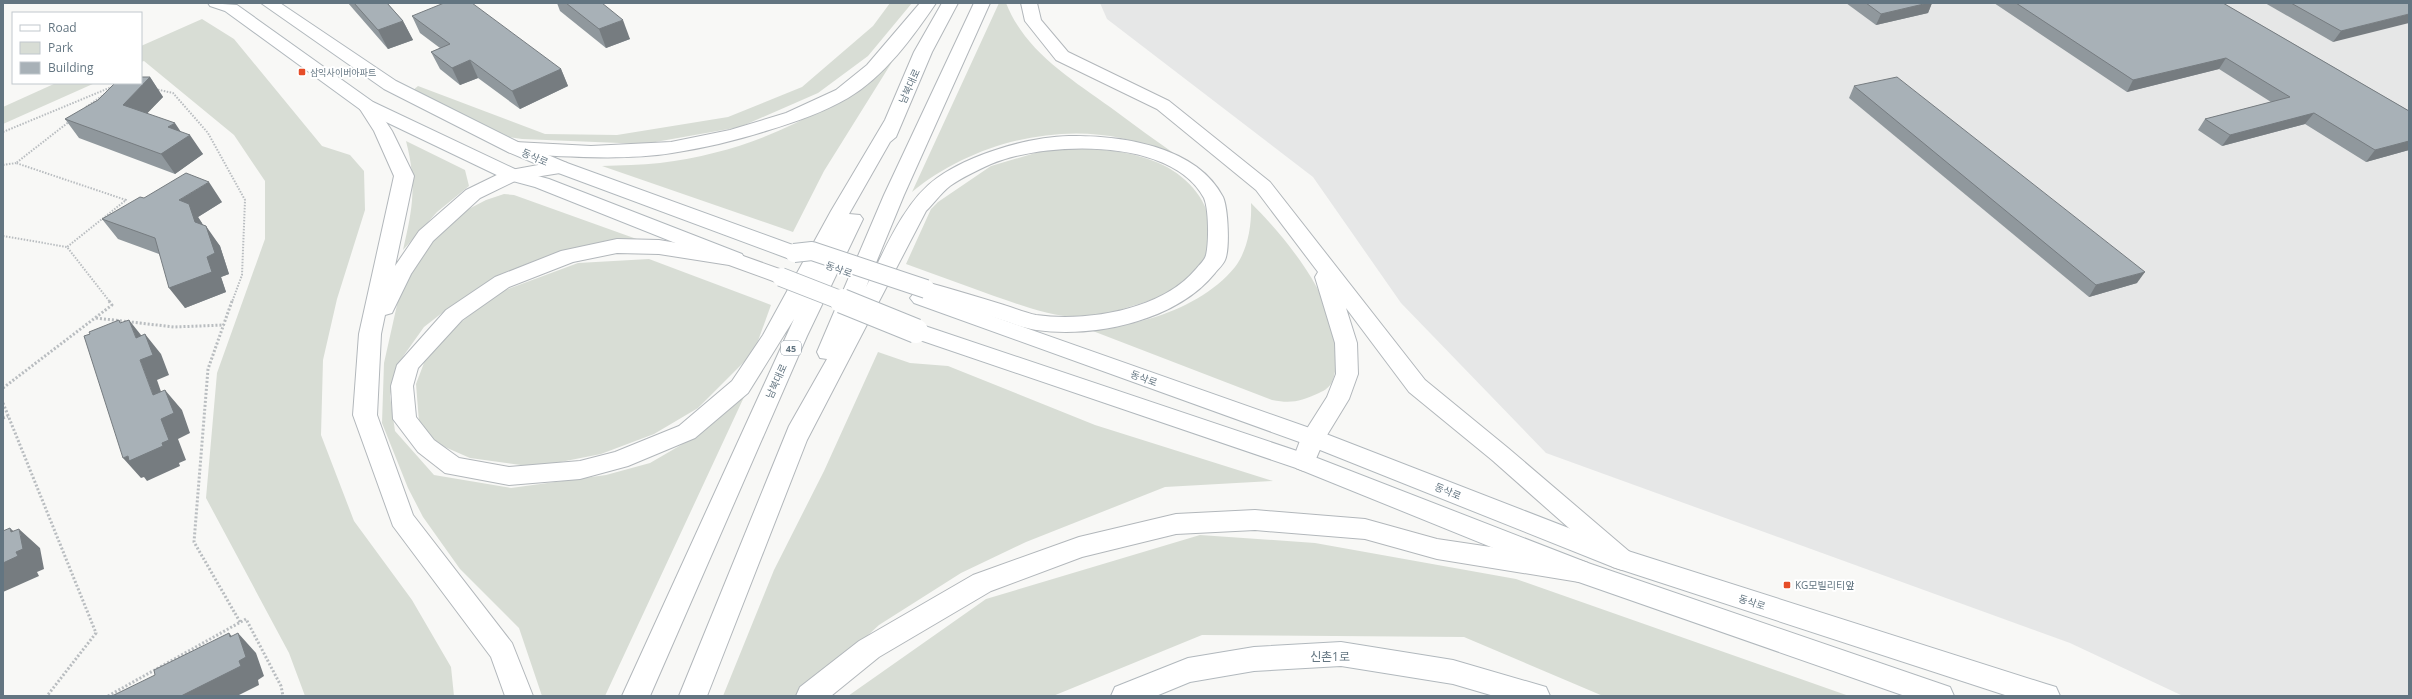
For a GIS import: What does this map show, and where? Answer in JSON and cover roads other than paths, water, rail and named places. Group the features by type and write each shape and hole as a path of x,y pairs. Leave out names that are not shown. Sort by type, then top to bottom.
{"main road":[{"path":"216,3 231,8 367,106 512,175 542,183 916,331 1304,462 1579,571 1940,696"},
{"name":"동삭로","path":"269,3 390,85 515,148 560,167 794,253 924,294 1313,438 1622,560 2046,696"},
{"path":"515,148 591,152 671,148 734,135 792,117 842,94 873,69 906,32 928,3"},
{"name":"남북대로","path":"636,696 796,336 870,184 891,124 924,52 950,3"},
{"path":"693,696 796,439 826,358 891,202 982,3"},
{"path":"1029,3 1033,21 1062,56 1163,105 1263,186 1417,386 1500,454 1622,560"},
{"path":"367,106 383,131 404,176 370,334 364,415 402,519 502,651 519,696"},
{"path":"781,277 732,259 659,247 617,246 568,256 502,282 454,315 408,365 402,386 405,418 426,446 453,466 509,476 580,470 620,460 687,432 740,387 772,339 841,211 891,124"},
{"path":"796,439 918,208 943,182 985,160 1022,149 1067,142 1102,142 1143,150 1180,164 1200,180 1214,199 1218,230 1216,258 1197,281 1171,300 1149,310 1123,318 1094,323 1065,324 1035,322 924,294"},
{"path":"370,334 401,273 426,236 473,194 512,175 560,167"},
{"path":"1304,462 1313,438 1338,399 1346,374 1346,343 1318,256"},
{"path":"810,696 869,649 982,583 1079,547 1176,524 1255,520 1365,529 1437,549 1579,571"},
{"name":"신촌1로","path":"1125,696 1188,670 1254,659 1341,654 1453,672 1536,696"}],"place":[{"name":"삼익사이버아파트","path":"302,72"},
{"name":"KG모빌리티앞","path":"1787,585"}]}
